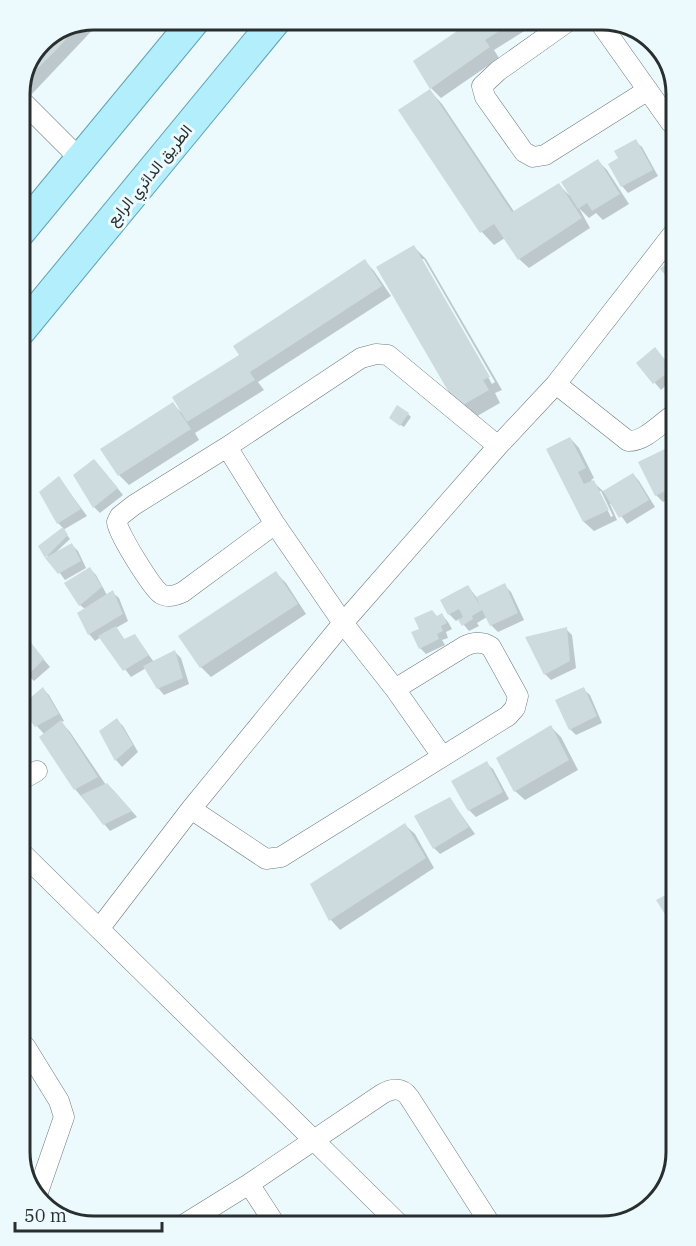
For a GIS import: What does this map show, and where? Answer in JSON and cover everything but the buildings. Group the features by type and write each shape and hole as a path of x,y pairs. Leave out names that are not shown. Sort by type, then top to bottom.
{"main road":[{"path":"30,220 187,30"},
{"name":"الطريق الدائري الرابع","path":"30,319 264,30"}],"street":[{"path":"556,30 498,71 482,86 484,97 524,152 533,158 544,155 648,90"},
{"path":"605,30 666,116"},
{"path":"30,109 81,160"},
{"path":"99,929 191,809 343,623 498,446 556,384 666,243"},
{"path":"275,524 183,592 168,597 158,591 117,528 117,522 124,512 361,358 388,355 498,446"},
{"path":"556,384 628,441 632,442 643,437 666,421"},
{"path":"227,447 275,524 343,623 395,689 442,756"},
{"path":"191,809 267,859 281,857 508,716 518,696 491,647 474,643 465,646 395,689"},
{"path":"30,861 391,1216"},
{"path":"30,1059 59,1101 64,1117 40,1186"},
{"path":"197,1216 382,1094 397,1089 409,1097 485,1216"},
{"path":"249,1184 270,1216"}]}
